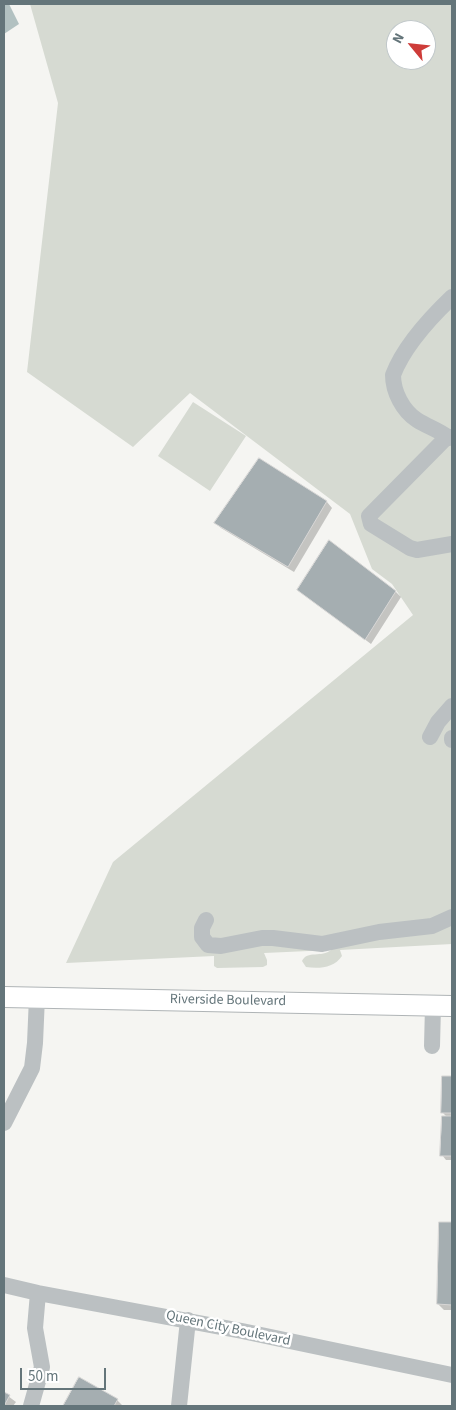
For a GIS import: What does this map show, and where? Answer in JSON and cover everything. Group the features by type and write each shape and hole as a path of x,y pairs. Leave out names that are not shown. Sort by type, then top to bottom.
{"main road":[{"name":"Riverside Boulevard","path":"4,997 442,1006"}],"street":[{"path":"450,438 409,413 403,406 396,391 393,375 414,340 452,297"},
{"path":"450,438 446,438 368,516 371,524 410,548 417,550 452,544"},
{"path":"430,737 438,722 452,706"},
{"path":"206,920 202,928 202,937 208,945 221,946 262,938 322,944 379,932 432,926 452,917"},
{"path":"4,1123 32,1068 35,1043 36,997"},
{"path":"432,1046 442,1006"},
{"name":"Queen City Boulevard","path":"4,1285 38,1293 188,1320 452,1375"},
{"path":"31,1406 42,1366 35,1328 38,1293"},
{"path":"179,1406 188,1320"}],"shaded area":[{"path":"4,4 9,4 19,24 4,34"},
{"path":"30,4 452,4 452,944 340,950 342,956 335,963 326,967 316,968 306,967 302,961 307,956 323,954 331,950 264,953 267,965 263,967 217,968 214,966 214,956 66,963 113,862 413,615 392,584 372,569 350,514 190,393 133,447 27,372 58,103"},
{"path":"193,402 246,436 210,491 158,456"}],"building":[{"path":"259,458 327,501 288,567 214,523"},
{"path":"329,540 396,591 365,640 297,590"},
{"path":"442,1076 452,1076 452,1113 441,1113"},
{"path":"442,1116 452,1116 452,1156 440,1156"},
{"path":"439,1222 452,1222 452,1305 437,1304"},
{"path":"79,1377 118,1399 114,1406 63,1406"},
{"path":"4,1392 10,1395 4,1406"}]}
